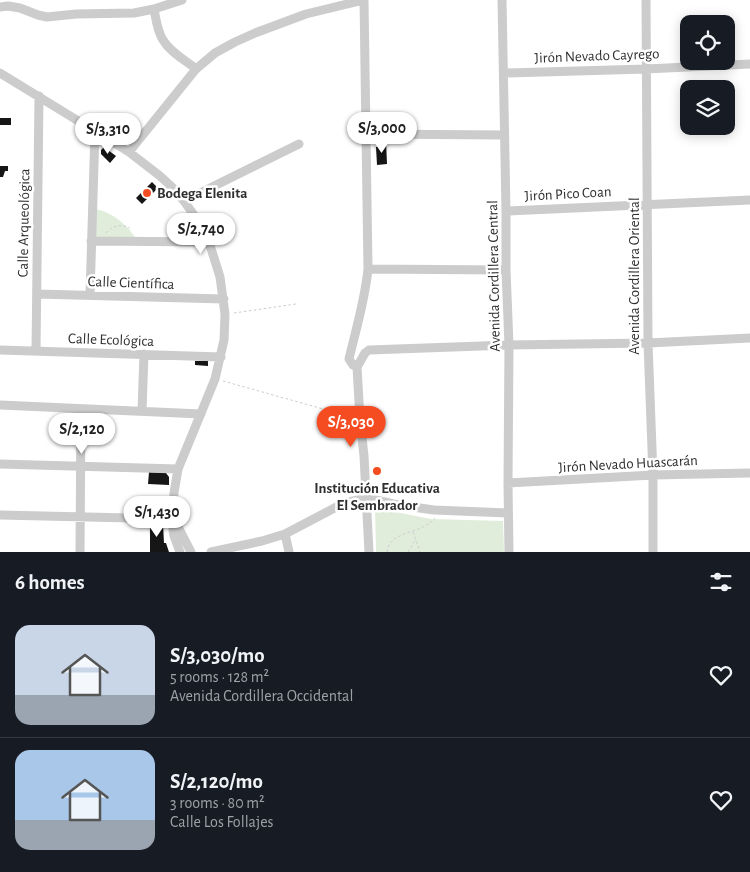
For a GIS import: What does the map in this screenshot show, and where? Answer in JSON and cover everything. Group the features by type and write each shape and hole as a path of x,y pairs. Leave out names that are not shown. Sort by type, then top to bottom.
{"street":[{"path":"0,7 20,8 48,17 76,14 134,13 182,0"},
{"path":"129,152 196,69 214,54 255,33 306,14 364,0 368,269 365,293 349,359 357,367"},
{"name":"Avenida Cordillera Central","path":"502,0 509,345 509,552"},
{"name":"Avenida Cordillera Oriental","path":"646,0 648,343 653,476 653,552"},
{"path":"154,9 162,38 174,51 196,69"},
{"name":"Jirón Nevado Cayrego","path":"504,73 750,64"},
{"path":"0,73 129,152 160,176 184,201 209,242 220,277 224,299 224,340 215,379 178,469 174,493 174,536 180,552"},
{"name":"Calle Arqueológica","path":"36,351 39,96"},
{"path":"90,296 95,131"},
{"path":"366,134 504,135"},
{"path":"184,201 299,144"},
{"name":"Jirón Pico Coan","path":"506,210 750,200"},
{"path":"92,241 209,242"},
{"path":"368,269 506,270"},
{"name":"Calle Científica","path":"37,294 224,299"},
{"path":"369,552 357,367 365,353 369,350 648,343 750,338"},
{"name":"Calle Ecológica","path":"0,350 221,357"},
{"path":"142,411 144,354"},
{"path":"0,405 202,414"},
{"path":"80,552 81,409"},
{"path":"0,464 178,469"},
{"name":"Jirón Nevado Huascarán","path":"508,484 750,473"},
{"path":"211,552 262,541 284,534 344,504 367,498 398,505 436,510 508,514"},
{"path":"0,515 174,519"},
{"path":"174,519 192,552"},
{"path":"284,534 289,552"}],"path":[{"path":"102,241 107,231 114,226 130,228"},
{"path":"225,314 296,304"},
{"path":"215,379 360,419"},
{"path":"387,552 390,544 396,538 429,525 435,519 436,510"},
{"path":"413,531 420,552"},
{"path":"408,552 416,538"}],"green space":[{"path":"96,209 108,213 119,220 136,239 95,237"},
{"path":"375,508 431,519 503,521 504,552 376,552"}],"building":[{"path":"0,118 11,118 11,125 0,125"},
{"path":"381,141 386,141 387,164 377,165 376,147 381,146"},
{"path":"104,147 116,156 110,163 101,154 101,150"},
{"path":"0,166 8,166 8,171 5,171 3,177 0,177"},
{"name":"Bodega Elenita","path":"152,182 158,188 142,204 136,198"},
{"path":"195,361 208,361 208,366 195,365"},
{"path":"149,472 166,473 169,477 169,485 148,484"},
{"path":"150,521 159,521 163,524 164,543 166,543 169,552 150,552"}],"place":[{"name":"Bodega Elenita","path":"147,193"},
{"name":"Institución Educativa El Sembrador","path":"377,471"}]}
